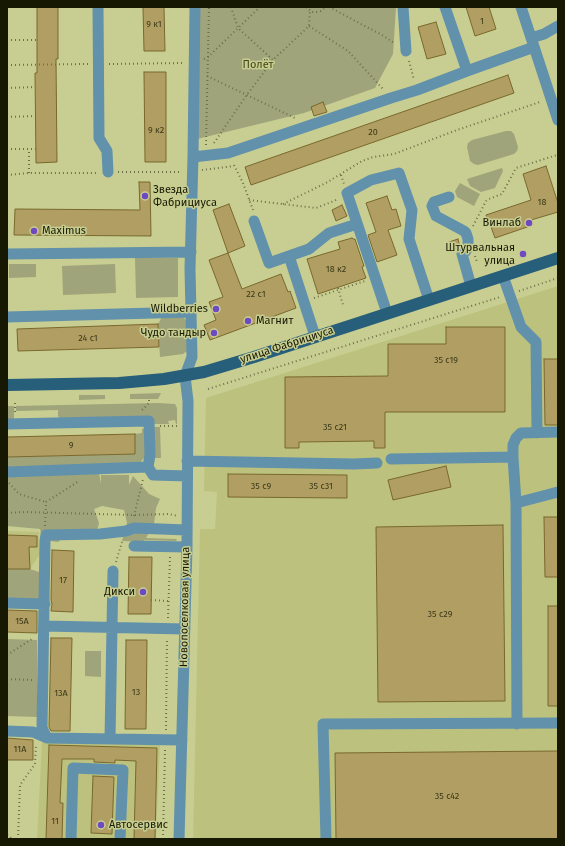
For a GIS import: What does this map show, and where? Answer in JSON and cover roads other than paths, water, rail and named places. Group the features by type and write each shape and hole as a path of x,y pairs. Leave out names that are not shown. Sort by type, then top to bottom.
{"main road":[{"name":"улица Фабрициуса","path":"7,385 119,383 164,379 204,372 558,258"}],"street":[{"path":"98,7 99,138 107,151 108,172"},
{"path":"185,376 192,357 191,252 195,7"},
{"path":"403,7 406,51"},
{"path":"445,7 467,71"},
{"path":"521,7 554,95 558,120"},
{"path":"193,157 228,153 417,90 467,71 533,42 558,26"},
{"path":"387,313 347,193 371,180 399,173 412,210 409,239 429,300"},
{"path":"449,197 434,202 432,206 436,216 465,231 466,233 468,244 466,251 462,254 471,286"},
{"path":"254,221 269,263 309,249 329,233 357,224"},
{"path":"7,254 191,252"},
{"path":"289,256 315,336"},
{"path":"503,276 522,327 536,342 538,433"},
{"path":"7,317 191,312"},
{"name":"Новопоселковая улица","path":"179,839 187,547 188,401 185,376"},
{"path":"7,424 149,421 150,455 148,467 152,475 187,476"},
{"path":"517,724 516,503 513,445 516,438 521,433 558,432"},
{"path":"391,459 513,457"},
{"path":"187,461 354,464 377,463"},
{"path":"7,472 148,467"},
{"path":"516,503 558,492"},
{"path":"42,736 46,535 100,534 126,531 134,528 187,530"},
{"path":"134,546 187,547"},
{"path":"110,739 113,571"},
{"path":"7,603 45,604"},
{"path":"44,630 113,628 185,629"},
{"path":"326,839 323,724 558,723"},
{"path":"7,731 33,732 42,736 182,740"},
{"path":"71,839 73,768 122,770 120,839"}],"place":[{"name":"Звезда Фабрициуса","path":"145,196"},
{"name":"Винлаб","path":"529,223"},
{"name":"Maximus","path":"34,231"},
{"name":"Штурвальная улица","path":"523,254"},
{"name":"Wildberries","path":"216,309"},
{"name":"Магнит","path":"248,321"},
{"name":"Чудо тандыр","path":"214,333"},
{"name":"Дикси","path":"143,592"},
{"name":"Автосервис","path":"101,825"}],"park label":[{"name":"Полёт","path":"258,65"}]}
